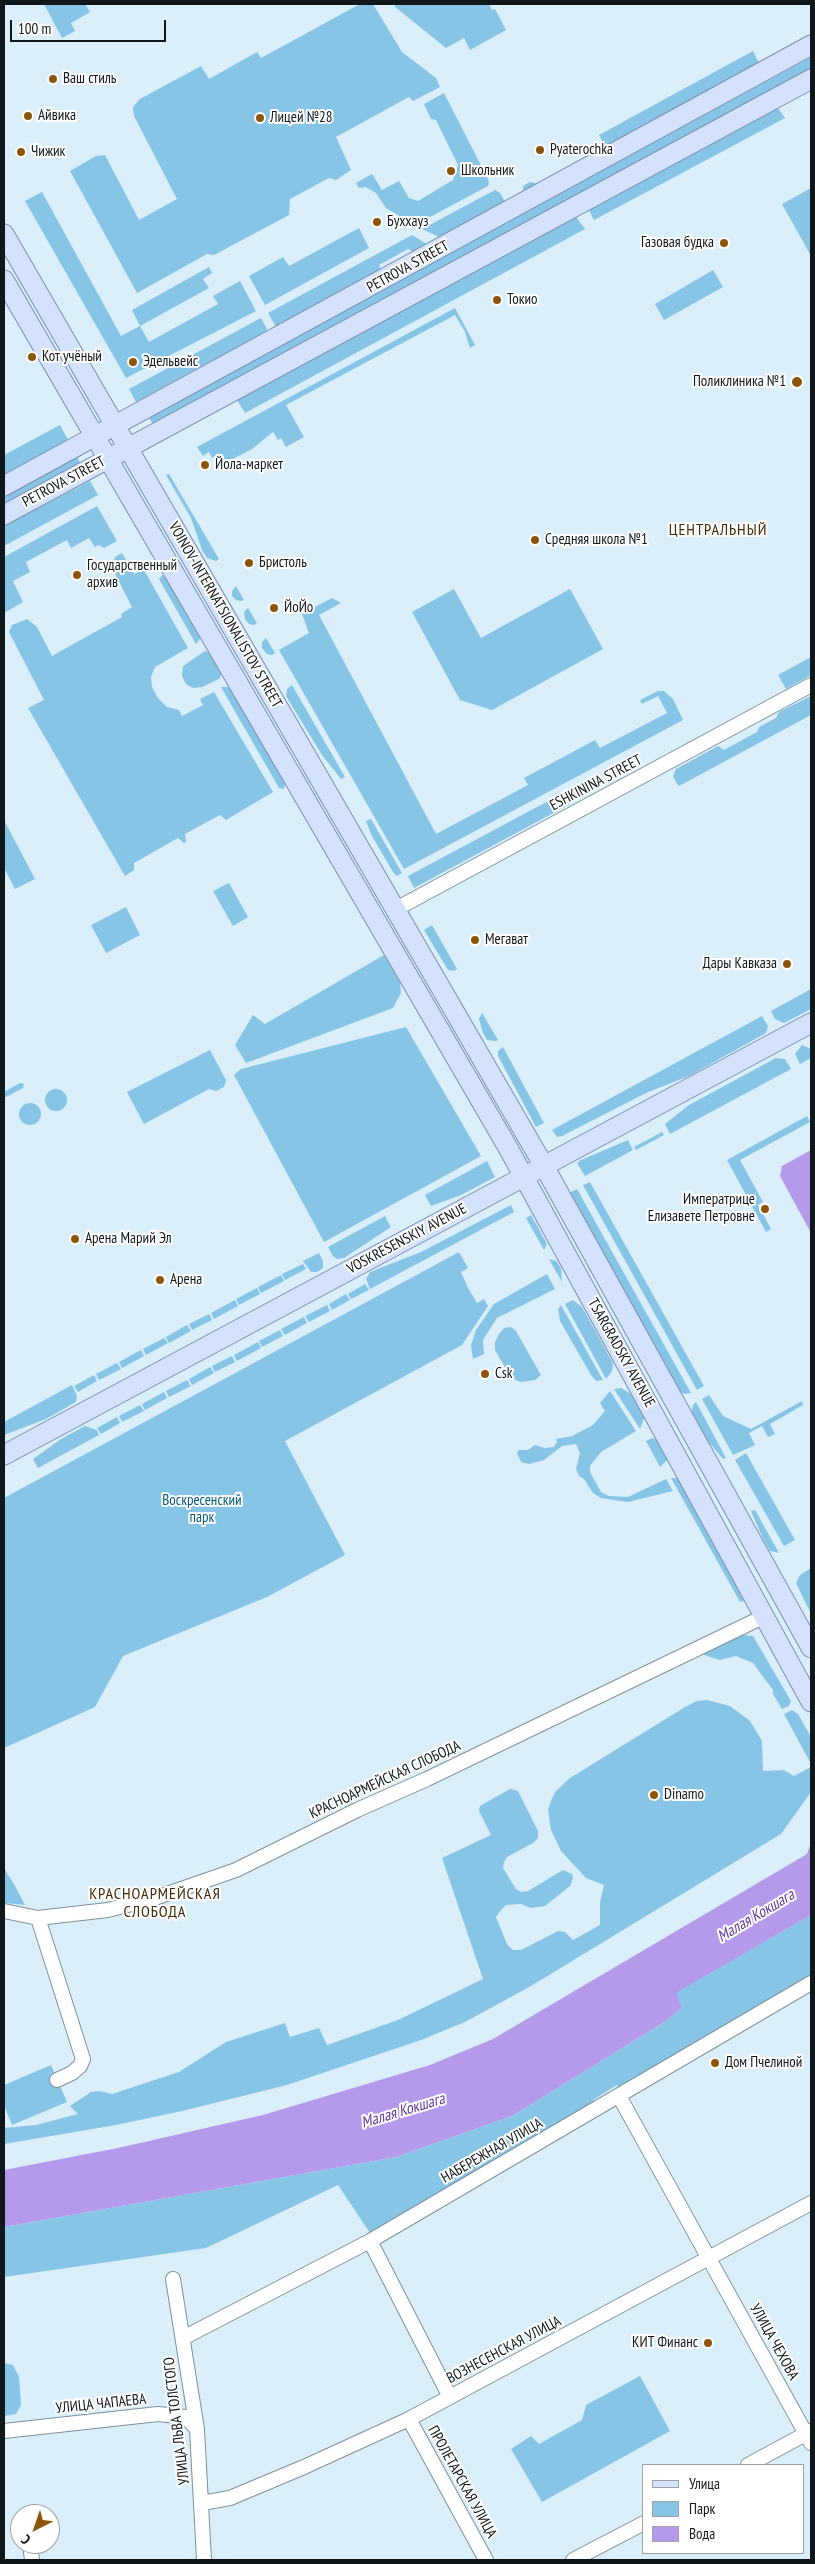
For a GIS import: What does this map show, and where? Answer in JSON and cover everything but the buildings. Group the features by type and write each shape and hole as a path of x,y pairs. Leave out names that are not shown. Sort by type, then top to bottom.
{"main road":[{"name":"PETROVA STREET","path":"4,486 811,45"},
{"name":"PETROVA STREET","path":"4,515 811,79"},
{"name":"VOINOV-INTERNATSIONALISTOV STREET","path":"4,234 446,996"},
{"name":"VOINOV-INTERNATSIONALISTOV STREET","path":"4,280 427,1006"},
{"name":"TSARGRADSKY AVENUE","path":"446,996 544,1166 811,1648"},
{"name":"TSARGRADSKY AVENUE","path":"427,1006 524,1176 811,1702"},
{"name":"VOSKRESENSKIY AVENUE","path":"4,1455 811,1023"}],"street":[{"name":"ESHKININA STREET","path":"396,909 811,685"},
{"name":"КРАСНОАРМЕЙСКАЯ СЛОБОДА","path":"4,1911 38,1918 112,1909 158,1897 236,1870 357,1810 428,1779 764,1616"},
{"path":"38,1918 83,2059 80,2066 72,2073 57,2080"},
{"name":"НАБЕРЕЖНАЯ УЛИЦА","path":"183,2338 370,2241 811,1982"},
{"name":"УЛИЦА ЧЕХОВА","path":"619,2096 810,2436"},
{"name":"ВОЗНЕСЕНСКАЯ УЛИЦА","path":"202,2503 230,2498 409,2419 811,2203"},
{"path":"370,2241 450,2397"},
{"name":"УЛИЦА ЛЬВА ТОЛСТОГО","path":"173,2279 196,2429 204,2560"},
{"name":"УЛИЦА ЧАПАЕВА","path":"4,2431 158,2414 186,2417 196,2429"},
{"name":"ПРОЛЕТАРСКАЯ УЛИЦА","path":"409,2419 486,2560"},
{"path":"750,2464 810,2436"},
{"path":"573,2560 642,2525"}],"green space":[{"path":"44,4 85,4 90,12 71,23 75,31 62,38"},
{"name":"Лицей №28","path":"360,4 373,4 402,52 436,78 440,87 413,101 409,97 336,137 351,170 336,180 329,178 290,199 289,215 214,255 207,254 137,293 70,171 96,156 105,155 139,220 177,199 134,116 133,107 140,99 201,66 209,79 257,52 261,58"},
{"path":"399,4 489,4 492,10 495,9 506,30 470,50 464,38 446,48 394,6"},
{"path":"753,51 761,68 612,151 605,146 599,135"},
{"path":"811,57 811,71 154,426 148,416"},
{"path":"444,93 489,181 488,186 415,225 386,208 376,193 366,187 359,188 356,183 372,174 382,190 399,181 409,198 418,201 453,180 458,165 436,120 431,119 424,104"},
{"path":"776,105 785,118 594,220 587,206"},
{"path":"594,149 598,150 600,154 524,196 523,186 530,182 535,183 538,188 588,160 585,154"},
{"path":"811,188 811,256 782,204"},
{"path":"495,190 500,193 508,207 446,240 422,229"},
{"path":"42,192 121,336 140,326 149,342 218,304 213,296 240,281 256,311 126,378 25,201"},
{"path":"573,213 585,229 245,413 237,400 253,386"},
{"path":"359,228 369,248 265,305 249,276 283,257 289,266"},
{"path":"412,235 433,248 419,255 408,249 379,265 382,275 276,327 268,313"},
{"path":"209,267 212,273 203,279 209,288 140,326 132,310"},
{"path":"713,270 723,287 664,320 655,304"},
{"path":"455,308 475,345 470,348 465,332 455,315 286,405 304,437 286,447 281,438 278,440 273,432 252,449 221,465 216,456 212,458 209,452 203,456 197,447"},
{"path":"261,318 267,329 264,337 224,360 213,360 136,402 129,389"},
{"path":"60,425 71,445 4,477 4,455"},
{"path":"76,455 82,466 4,508 4,494"},
{"path":"169,474 219,559 216,561 207,558 202,550 191,518 166,475"},
{"path":"90,481 98,495 4,546 4,526"},
{"path":"97,506 117,541 104,548 99,545 95,547 89,538 71,548 67,540 26,562 30,572 13,581 23,602 4,613 4,557"},
{"path":"122,553 134,574 144,570 188,648 155,667 151,677 152,687 158,698 167,707 179,710 182,716 203,705 200,699 214,692 273,792 226,820 220,815 185,834 186,842 184,843 178,838 134,863 134,870 125,876 28,708 44,700 9,632 12,625 27,619 37,627 52,656 122,617 121,614 132,607 112,568 115,557"},
{"path":"162,575 169,580 202,636 196,644 159,579"},
{"path":"236,586 244,600 236,600 232,596 232,591"},
{"path":"454,589 481,638 570,589 603,649 492,710 460,700 412,612"},
{"path":"332,598 341,603 319,615 436,834 528,785 524,778 595,740 600,748 667,713 658,696 642,704 640,700 658,691 664,691 673,699 683,720 404,869 279,650 309,633 302,614"},
{"path":"248,608 257,623 254,625 249,624 245,619 244,612"},
{"path":"266,638 275,653 272,655 267,654 262,648 262,642"},
{"path":"205,651 212,654 223,672 219,679 202,687 193,688 186,684 182,676 183,666"},
{"path":"811,657 811,675 786,689 778,675"},
{"path":"292,685 345,777 341,779 322,755 286,696 287,689"},
{"path":"221,687 233,687 286,780 284,789 279,788"},
{"path":"811,696 811,715 679,786 676,782 673,776 676,769 718,746 724,750 757,732 759,727 776,718 779,712"},
{"path":"565,792 572,803 414,888 408,876"},
{"path":"371,819 402,873 397,876 372,836 366,821"},
{"path":"4,820 35,879 15,889 4,868"},
{"path":"229,883 248,917 233,926 213,891"},
{"path":"126,907 140,935 106,953 91,925"},
{"path":"432,925 457,969 454,971 448,970 424,930"},
{"path":"384,955 400,982 401,993 393,1008 246,1063 235,1045 253,1015 265,1024"},
{"path":"811,989 811,1009 784,1023 775,1019 771,1011"},
{"path":"482,1013 498,1040 487,1040 479,1019"},
{"path":"762,1016 768,1026 766,1033 689,1076 646,1093 562,1136 557,1137 552,1130"},
{"path":"406,1027 481,1156 324,1242 234,1075 241,1069"},
{"path":"802,1045 811,1049 811,1058 800,1064 795,1054"},
{"path":"503,1047 544,1123 536,1127 498,1056 498,1051"},
{"path":"210,1050 226,1080 224,1087 216,1091 209,1089 144,1124 127,1092"},
{"path":"776,1058 785,1059 791,1069 670,1134 665,1124 689,1105"},
{"path":"20,1083 24,1084 23,1088 4,1098 4,1092"},
{"path":"56,1089 66,1096 67,1100 60,1110 56,1111 46,1104 45,1100 52,1090"},
{"path":"30,1103 40,1110 41,1114 34,1124 30,1125 20,1118 19,1114 26,1104"},
{"path":"807,1116 810,1122 740,1160 763,1202 758,1205 771,1229 766,1232 727,1160"},
{"path":"662,1132 664,1135 636,1150 634,1147"},
{"path":"628,1140 633,1150 585,1176 577,1163"},
{"path":"487,1161 495,1177 461,1195 431,1206 425,1195"},
{"path":"590,1182 704,1386 697,1390 583,1185"},
{"path":"577,1189 691,1393 679,1392 569,1193"},
{"path":"511,1205 514,1212 370,1289 366,1279 370,1272 421,1252"},
{"path":"531,1215 547,1244 544,1250 526,1218"},
{"path":"385,1216 391,1227 344,1258 337,1259 333,1256 328,1247"},
{"name":"Воскресенский парк","path":"459,1252 468,1268 461,1272 468,1288 477,1303 484,1299 488,1306 462,1345 285,1441 345,1555 267,1597 123,1656 95,1707 4,1748 4,1498"},
{"path":"319,1253 323,1261 323,1268 317,1272 311,1272 303,1261"},
{"path":"549,1259 556,1261 561,1268 562,1282"},
{"path":"303,1264 306,1269 285,1280 282,1274"},
{"path":"547,1274 555,1289 497,1318 483,1340 484,1354 473,1359 471,1345 476,1330 494,1304"},
{"path":"281,1275 284,1281 261,1293 258,1287"},
{"path":"365,1284 369,1290 351,1299 348,1294"},
{"path":"257,1288 260,1294 239,1305 236,1299"},
{"path":"346,1294 350,1300 332,1310 329,1304"},
{"path":"235,1300 238,1306 214,1319 211,1313"},
{"path":"573,1300 582,1307 613,1363 612,1371 606,1379 565,1304"},
{"path":"327,1305 330,1311 309,1322 305,1316"},
{"path":"561,1305 603,1380 596,1381 591,1375 560,1321 558,1309"},
{"path":"209,1314 212,1320 192,1330 189,1324"},
{"path":"304,1317 307,1323 285,1335 281,1329"},
{"path":"187,1325 191,1331 169,1343 166,1337"},
{"path":"511,1327 516,1331 541,1375 535,1380 521,1382 515,1380 510,1376 495,1350 495,1342 499,1334 504,1328"},
{"path":"280,1330 283,1336 262,1347 259,1341"},
{"path":"164,1338 168,1343 146,1355 143,1349"},
{"path":"258,1342 261,1348 237,1361 234,1355"},
{"path":"141,1350 144,1356 122,1368 119,1362"},
{"path":"232,1356 235,1362 215,1372 212,1366"},
{"path":"117,1363 121,1369 99,1380 96,1374"},
{"path":"210,1367 214,1373 192,1385 189,1379"},
{"path":"94,1375 97,1381 78,1392 74,1386"},
{"path":"187,1380 191,1386 169,1397 166,1391"},
{"path":"72,1385 77,1396 76,1402 46,1419 4,1435 4,1422"},
{"path":"621,1388 631,1394 644,1418 640,1429 614,1389"},
{"path":"610,1391 636,1431 601,1452 590,1466 590,1472 601,1492 609,1496 628,1497 666,1479 673,1491 628,1502 601,1498 593,1493 584,1479 579,1476 576,1469 580,1453 576,1444 562,1446 544,1460 529,1464 521,1462 517,1453 519,1450 528,1450 535,1445 545,1448 554,1447 557,1442 556,1439 572,1436 593,1425 605,1411 600,1403"},
{"path":"164,1392 167,1398 145,1410 142,1404"},
{"path":"709,1395 723,1416 751,1429 802,1401 803,1405 770,1424 775,1434 768,1437 762,1426 749,1433 755,1445 733,1455 702,1399"},
{"path":"696,1402 726,1458 723,1459 702,1434 691,1414 693,1405"},
{"path":"140,1405 144,1411 122,1422 119,1416"},
{"path":"117,1417 120,1423 101,1434 97,1428"},
{"path":"85,1426 97,1430 99,1435 38,1468 33,1459 61,1439"},
{"path":"652,1438 657,1440 667,1460 660,1467 646,1441"},
{"path":"746,1453 795,1540 784,1546 735,1460"},
{"path":"671,1478 677,1478 744,1601 740,1602"},
{"path":"755,1510 779,1553 770,1551 763,1539 751,1511"},
{"path":"811,1568 811,1614 796,1583 800,1575"},
{"path":"735,1636 753,1636 791,1701 789,1706 782,1709 773,1694 773,1690 753,1663 736,1656 720,1660 704,1655 703,1652"},
{"path":"707,1700 730,1706 750,1721 762,1741 763,1771 784,1770 794,1776 811,1767 811,1792 781,1834 531,1986 465,2022 421,2040 287,2085 116,2125 4,2144 4,2128 36,2125 78,2114 70,2106 91,2092 99,2091 112,2094 179,2072 226,2042 285,2023 290,2037 319,2028 327,2045 398,2020 483,1979 442,1858 491,1835 479,1811 480,1806 510,1789 518,1791 538,1831 538,1838 533,1843 507,1857 504,1862 503,1868 516,1889 521,1892 528,1891 563,1870 572,1874 573,1878 570,1886 545,1906 531,1908 521,1904 506,1905 500,1911 496,1917 507,1944 513,1950 521,1950 558,1931 565,1932 573,1940 600,1925 600,1902 604,1885 586,1878 561,1851 551,1830 548,1810 555,1792 570,1778 685,1707 697,1701"},
{"path":"792,1710 798,1714 811,1737 811,1764 784,1714"},
{"path":"4,1868 15,1886 25,1905 4,1903"},
{"path":"811,1915 811,1979 621,2092 617,2085 593,2100 596,2107 372,2236 338,2185 206,2248 4,2277 4,2227 396,2157 512,2116 666,2021 682,2008 675,1993"},
{"path":"51,2065 67,2102 12,2125 4,2105 4,2085"},
{"path":"4,2363 13,2365 19,2377 21,2405 16,2414 4,2416"},
{"path":"640,2376 670,2431 542,2502 511,2449 531,2436 539,2444 582,2420 586,2405"}],"water":[{"path":"811,1150 811,1233 780,1176 782,1166"},
{"name":"Малая Кокшага","path":"811,1843 811,1915 676,1993 682,2008 666,2021 512,2116 396,2157 4,2227 4,2170 118,2148 263,2115 430,2065 493,2039 807,1854"}],"place":[{"name":"Ваш стиль","path":"53,79"},
{"name":"Айвика","path":"28,116"},
{"name":"Лицей №28","path":"260,118"},
{"name":"Pyaterochka","path":"540,150"},
{"name":"Чижик","path":"21,152"},
{"name":"Школьник","path":"451,171"},
{"name":"Буххауз","path":"377,222"},
{"name":"Газовая будка","path":"724,243"},
{"name":"Токио","path":"497,300"},
{"name":"Кот учёный","path":"32,357"},
{"name":"Эдельвейс","path":"133,362"},
{"name":"Поликлиника №1","path":"797,382"},
{"name":"Йола-маркет","path":"205,465"},
{"name":"Средняя школа №1","path":"535,540"},
{"name":"Бристоль","path":"249,563"},
{"name":"Государственный архив","path":"77,575"},
{"name":"ЙоЙо","path":"274,608"},
{"name":"Мегават","path":"475,940"},
{"name":"Дары Кавказа","path":"787,964"},
{"name":"Императрице Елизавете Петровне","path":"765,1209"},
{"name":"Арена Марий Эл","path":"75,1239"},
{"name":"Арена","path":"160,1280"},
{"name":"Csk","path":"485,1374"},
{"name":"Dinamo","path":"654,1795"},
{"name":"Дом Пчелиной","path":"715,2063"},
{"name":"КИТ Финанс","path":"708,2343"}],"district":[{"name":"ЦЕНТРАЛЬНЫЙ","path":"718,530"},
{"name":"КРАСНОАРМЕЙСКАЯ СЛОБОДА","path":"155,1903"}]}
